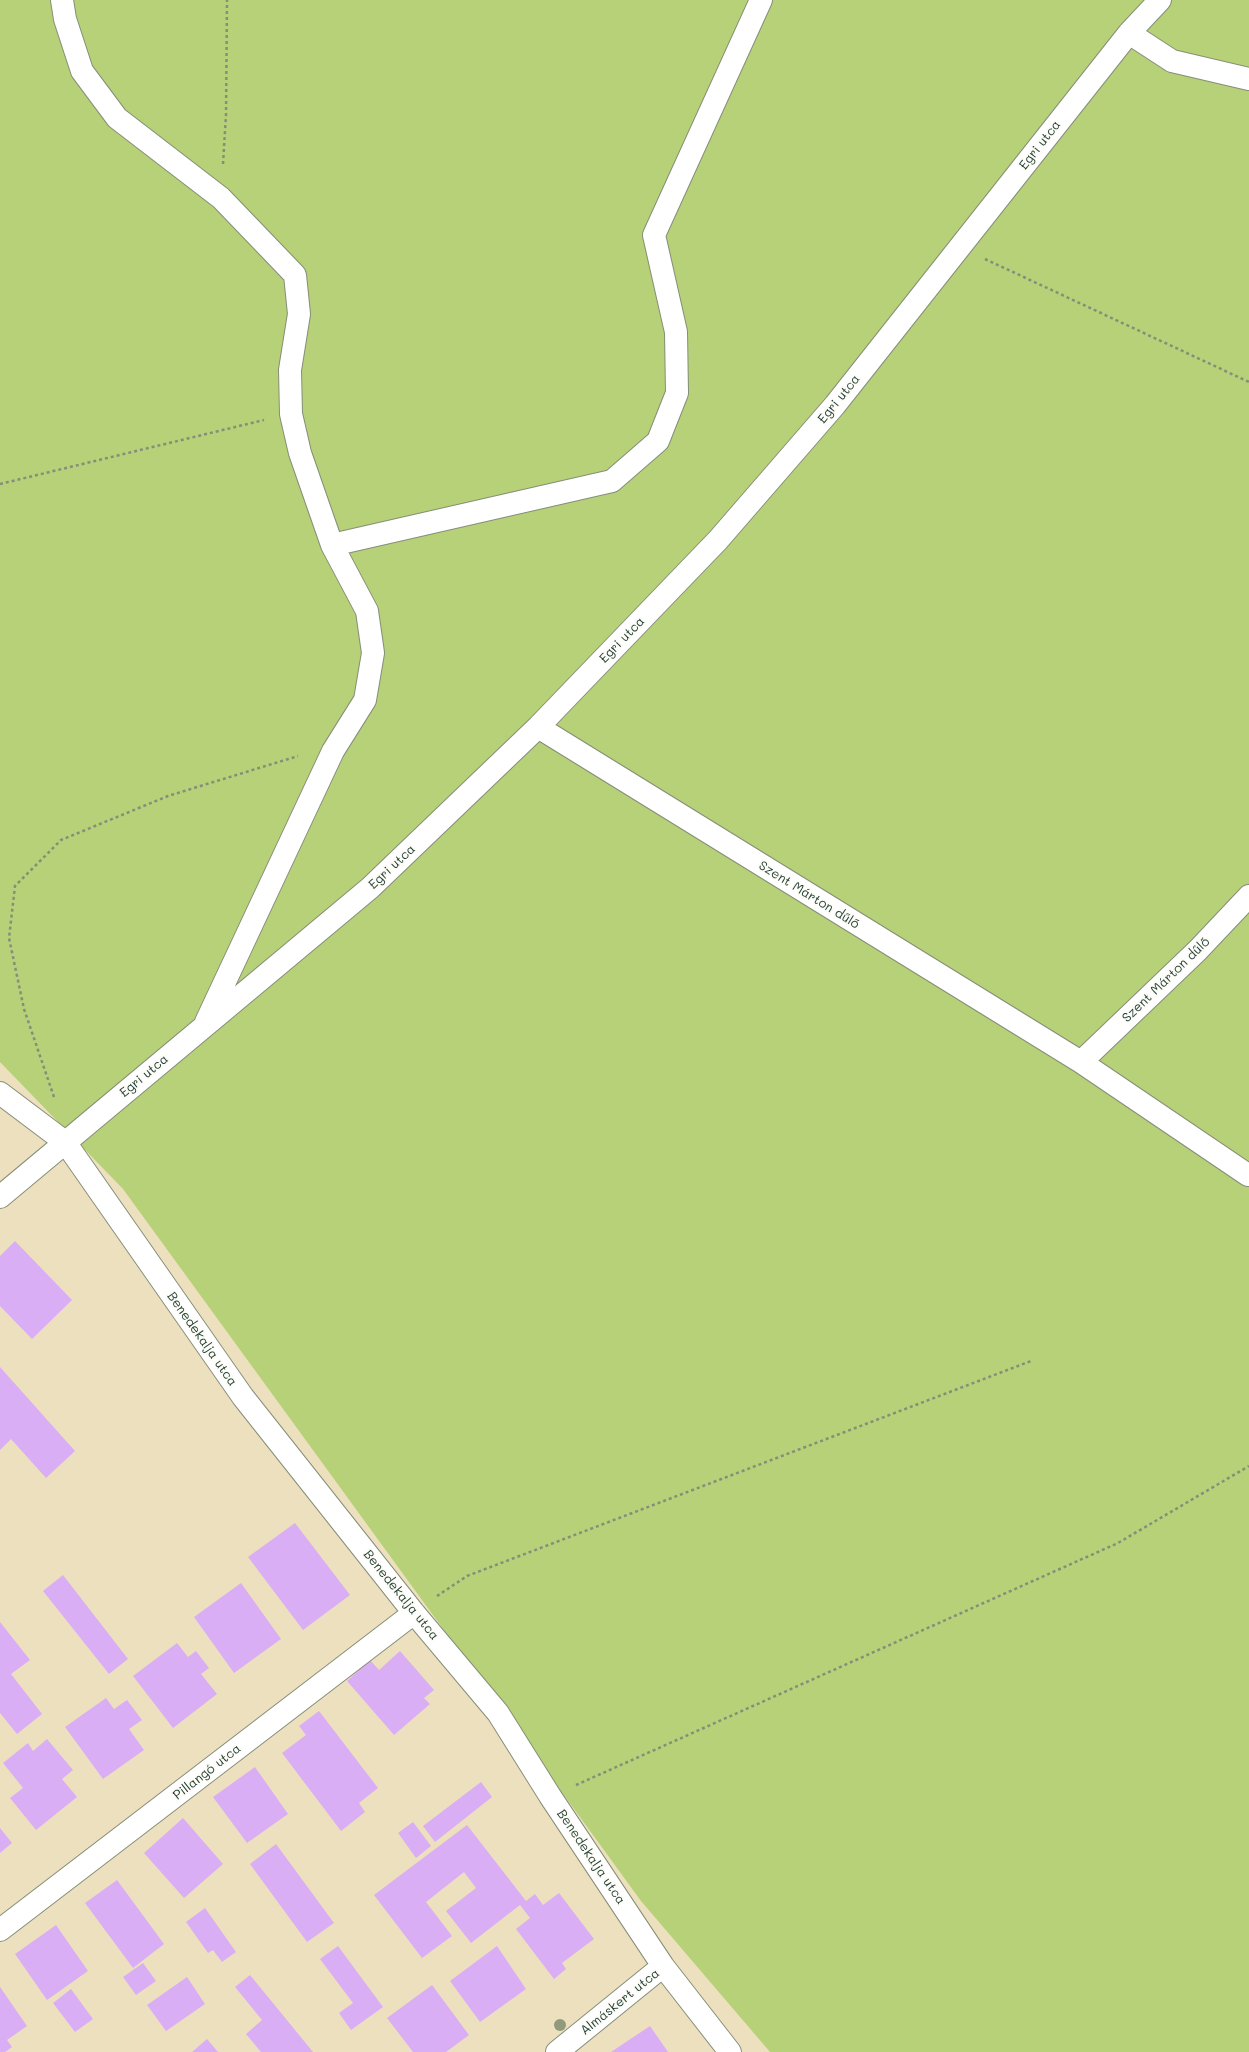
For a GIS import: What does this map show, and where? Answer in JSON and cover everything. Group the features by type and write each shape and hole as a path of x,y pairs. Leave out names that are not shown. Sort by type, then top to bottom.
{"street":[{"path":"62,0 65,19 82,71 116,118 221,198 295,275 299,314 290,370 291,414 300,453 332,545 367,611 373,653 365,700 333,750 203,1028"},
{"path":"332,545 612,481 658,441 676,393 676,332 654,235 761,0"},
{"name":"Egri utca","path":"0,1197 370,888 538,727 724,534 835,405 1129,33 1160,0"},
{"path":"1129,33 1172,61 1249,79"},
{"name":"Szent Márton dűlő","path":"538,727 1080,1062 1248,1175"},
{"name":"Szent Márton dűlő","path":"1080,1062 1198,950 1249,896"},
{"name":"Benedekalja utca","path":"0,1093 65,1142 243,1397 414,1613 498,1713 550,1796 663,1966 730,2052"},
{"name":"Pillangó utca","path":"0,1930 414,1613"},
{"name":"Almáskert utca","path":"557,2052 663,1966"}],"path":[{"path":"221,198 226,115 227,0"},
{"path":"959,247 1249,382"},
{"path":"0,484 291,414"},
{"path":"65,1142 49,1080 24,1009 9,938 14,886 61,840 168,796 299,756 333,750"},
{"path":"414,1613 466,1576 1031,1361"},
{"path":"550,1796 1118,1543 1249,1466"}],"green space":[{"path":"0,0 1249,0 1249,2052 770,2052 641,1901 123,1189 0,1062"}],"building":[{"path":"15,1241 72,1300 32,1339 0,1306 0,1256"},
{"path":"0,1367 75,1451 46,1478 11,1439 0,1450"},
{"path":"295,1523 350,1595 303,1630 248,1557"},
{"path":"63,1575 128,1659 109,1674 43,1591"},
{"path":"241,1583 281,1639 234,1673 194,1617"},
{"path":"0,1622 30,1660 11,1674 42,1714 17,1734 0,1713"},
{"path":"177,1643 188,1657 196,1651 209,1668 201,1674 217,1694 173,1728 133,1676"},
{"path":"400,1651 434,1690 424,1698 430,1704 394,1735 347,1681 370,1660 379,1670"},
{"path":"106,1698 114,1709 127,1700 142,1720 129,1729 144,1750 103,1779 65,1727"},
{"path":"319,1711 378,1788 359,1803 365,1812 341,1831 282,1753 306,1735 299,1726"},
{"path":"47,1739 73,1770 62,1779 77,1797 36,1830 10,1798 23,1788 3,1763 28,1743 33,1751"},
{"path":"255,1767 288,1814 247,1843 213,1797"},
{"path":"481,1782 492,1797 435,1842 423,1826"},
{"path":"183,1818 223,1864 184,1898 144,1853"},
{"path":"413,1822 431,1846 416,1858 398,1833"},
{"path":"467,1825 526,1901 535,1894 543,1905 559,1893 594,1939 562,1963 566,1969 554,1979 516,1929 530,1918 520,1905 471,1943 446,1911 476,1888 464,1872 426,1902 452,1936 422,1958 374,1895"},
{"path":"0,1828 12,1843 0,1853"},
{"path":"276,1844 334,1923 307,1942 250,1864"},
{"path":"117,1880 164,1944 133,1968 85,1903"},
{"path":"205,1908 236,1952 222,1962 213,1950 208,1953 186,1922"},
{"path":"56,1925 88,1971 47,2000 15,1954"},
{"path":"338,1946 383,2007 351,2030 339,2013 353,2003 320,1959"},
{"path":"497,1946 526,1989 480,2022 450,1981"},
{"path":"143,1963 156,1981 136,1995 123,1977"},
{"path":"250,1975 313,2052 261,2052 246,2034 262,2020 235,1987"},
{"path":"187,1977 205,2004 166,2031 147,2005"},
{"path":"432,1985 469,2035 446,2052 413,2052 387,2018"},
{"path":"0,1987 27,2026 7,2040 12,2047 5,2052 0,2052"},
{"path":"71,1989 93,2019 75,2032 53,2003"},
{"path":"650,2026 668,2052 611,2052"},
{"path":"207,2039 218,2052 192,2052"}]}
